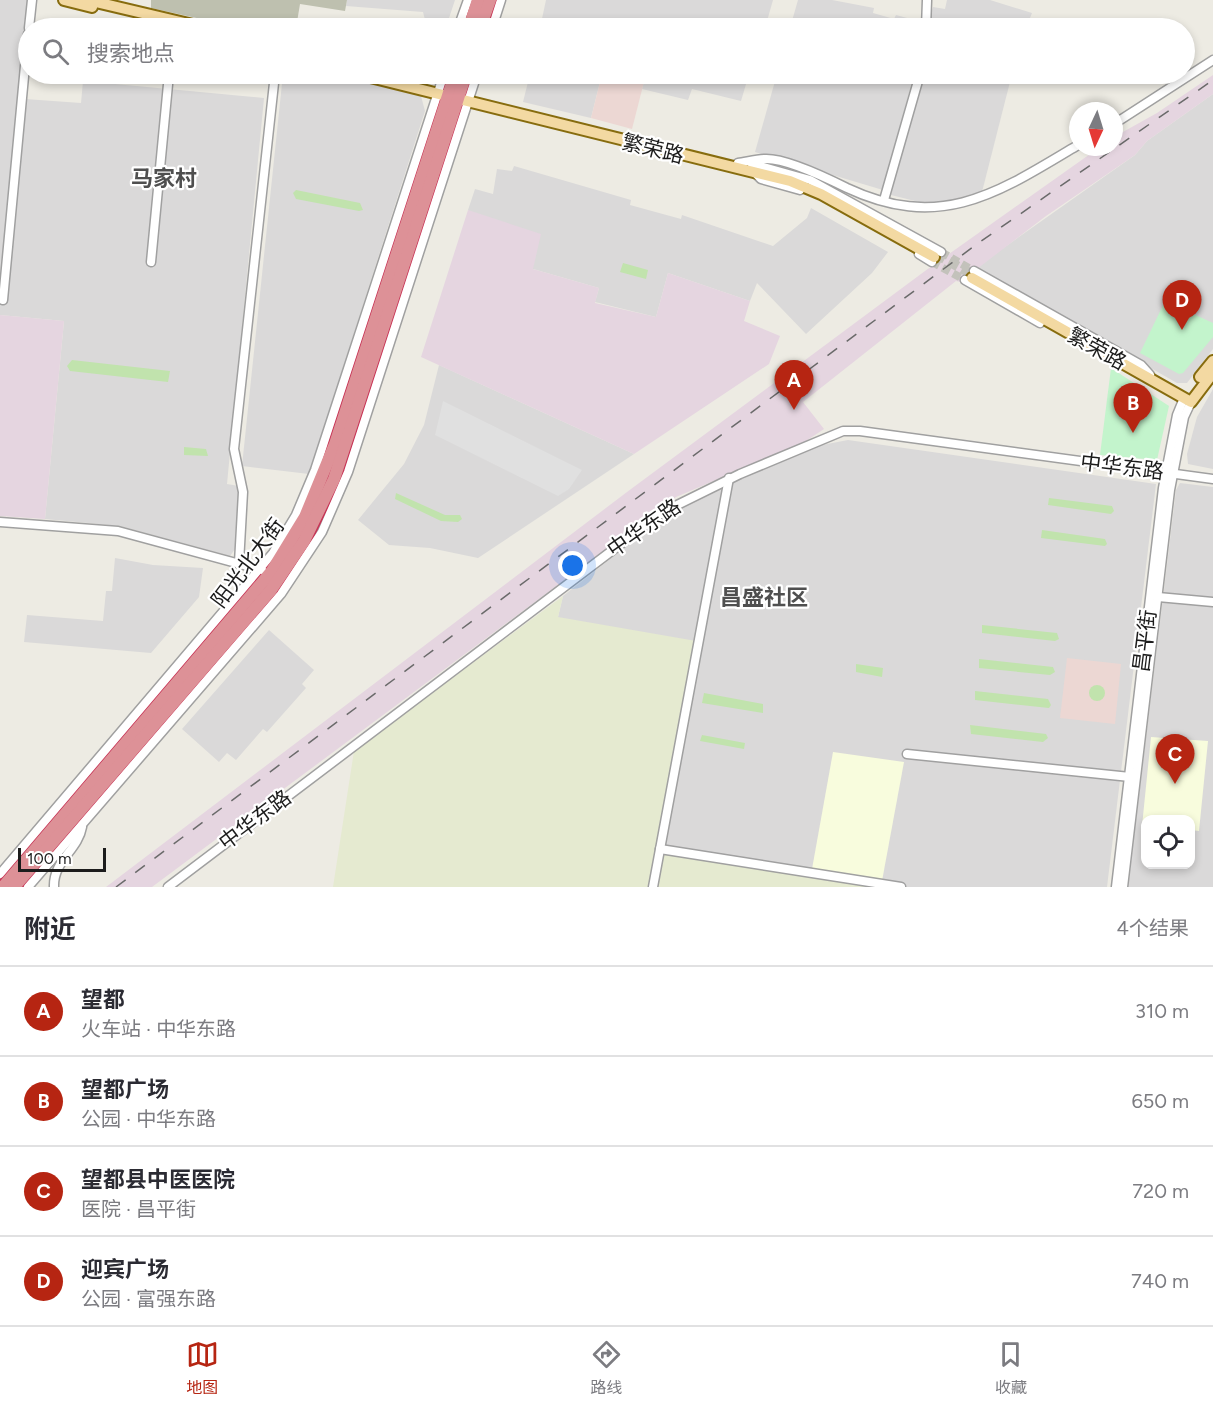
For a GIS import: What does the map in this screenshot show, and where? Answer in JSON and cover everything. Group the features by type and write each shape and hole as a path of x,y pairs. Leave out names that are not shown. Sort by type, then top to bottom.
{"highway":[{"path":"472,18 478,0"},
{"path":"484,18 490,0"},
{"path":"453,95 454,84"},
{"path":"453,95 460,84"},
{"name":"阳光北大街","path":"3,887 300,526 324,475 453,95"},
{"name":"阳光北大街","path":"14,887 79,820 265,596 289,565 315,522 345,448 453,95"}],"main road":[{"path":"64,0 136,18"},
{"path":"87,0 164,18"},
{"name":"繁荣路","path":"403,84 453,95 738,163 816,188 936,256 815,191 790,181 756,174 453,95 417,84"},
{"name":"繁荣路","path":"971,276 1188,398"},
{"path":"1188,398 1213,361"},
{"path":"1188,398 1213,373"}],"street":[{"path":"30,18 32,0"},
{"path":"462,18 468,0"},
{"path":"495,18 501,0"},
{"path":"926,18 927,0"},
{"path":"1195,71 1213,60"},
{"path":"3,300 23,84"},
{"path":"151,262 168,84"},
{"path":"239,563 243,492 234,450 274,84"},
{"path":"448,84 453,95 466,84"},
{"path":"884,201 917,84"},
{"path":"1123,117 1175,84"},
{"path":"738,163 767,158 811,171 864,195 921,209 981,197 1022,178 1069,150"},
{"name":"昌平街","path":"1116,887 1177,415 1188,398"},
{"name":"中华东路","path":"168,887 663,512 729,478 849,431 1213,479"},
{"name":"昌平街","path":"1123,887 1158,597 1169,473"},
{"path":"653,887 729,478"},
{"path":"0,522 118,531 265,571 96,759 0,874"},
{"path":"1158,597 1213,602"},
{"path":"907,754 1130,777"},
{"path":"28,887 79,820"},
{"path":"54,887 54,876 60,862 78,838 79,820"},
{"path":"660,849 901,887"}],"shaded area":[{"path":"0,0 34,0 30,18 18,18 18,84 26,84 25,99 81,103 83,84 115,84 264,98 227,484 239,486 235,549 230,556 120,526 45,519 64,321 0,315"},
{"path":"151,0 347,0 345,11 300,4 298,18 196,18 151,8"},
{"path":"347,0 455,0 449,18 424,18 423,12 346,6"},
{"path":"546,0 773,0 768,18 542,18"},
{"path":"798,0 832,0 874,8 873,13 890,18 793,18"},
{"path":"947,0 990,0 1032,13 1030,18 930,18 933,7 945,9"},
{"path":"1213,75 1213,94 1147,141 1135,155 1046,216 960,282 956,281 803,402 824,429 803,443 676,497 152,887 106,887 627,492 925,271 1087,156 1123,156 1123,132 1157,113"},
{"path":"282,84 371,84 421,96 425,111 309,474 242,466"},
{"path":"528,84 600,84 591,118 523,102"},
{"path":"600,84 643,84 632,129 591,118"},
{"path":"643,84 746,84 741,101 692,89 688,100 642,89"},
{"path":"774,84 911,84 883,190 755,152"},
{"path":"919,84 1009,84 982,192 931,205 891,195"},
{"path":"1213,94 1213,349 1187,383 1177,383 975,268 1135,155 1147,141"},
{"path":"514,166 631,200 630,205 681,219 682,215 773,246 807,218 811,208 888,252 872,273 806,334 757,283 750,301 668,273 656,317 595,302 599,288 533,269 468,210 475,189 493,194 497,169 512,171"},
{"path":"468,210 541,234 533,269 599,288 595,303 656,317 668,273 750,301 744,321 780,336 769,364 634,454 421,357"},
{"path":"0,315 64,321 45,519 0,516"},
{"path":"439,365 634,454 478,558 430,548 389,545 358,520 404,464 424,425"},
{"path":"1213,389 1213,469 1188,464 1187,454 1197,417"},
{"path":"443,401 582,470 569,489 558,496 435,435"},
{"path":"848,440 1156,484 1107,887 877,887 656,851 558,617 563,596 670,512 713,490 822,445"},
{"path":"1180,483 1213,487 1213,887 1128,887 1176,490"},
{"path":"115,558 153,565 203,568 199,597 151,653 24,642 27,615 103,621 106,591 112,591"},
{"path":"563,596 558,617 696,641 649,887 333,887 354,751"},
{"path":"269,630 314,670 302,684 306,688 267,732 263,729 236,760 227,753 219,762 182,729"},
{"path":"1067,658 1121,664 1115,724 1060,718"},
{"path":"1151,737 1208,741 1199,831 1195,830 1195,815 1143,815"},
{"path":"833,752 904,762 882,881 812,869"},
{"path":"663,852 877,887 656,887"}],"green space":[{"path":"296,190 360,203 363,210 296,199 293,193"},
{"path":"623,263 648,270 646,279 620,272"},
{"path":"1165,301 1213,323 1213,337 1183,373 1179,374 1140,353"},
{"path":"72,360 170,371 168,382 70,371 67,366"},
{"path":"1111,368 1169,406 1157,460 1100,455"},
{"path":"184,447 206,449 208,456 184,455"},
{"path":"396,493 445,515 460,515 462,519 458,522 441,521 395,499"},
{"path":"1049,498 1112,506 1114,511 1111,514 1048,505"},
{"path":"1042,530 1105,539 1107,544 1105,546 1041,538"},
{"path":"982,625 1057,633 1059,639 1055,641 982,633"},
{"path":"979,659 1053,667 1055,672 1050,675 979,668"},
{"path":"856,664 883,668 882,677 856,672"},
{"path":"1094,685 1100,685 1105,693 1103,699 1094,701 1089,696 1089,690"},
{"path":"975,691 1048,699 1051,705 1049,708 975,700"},
{"path":"704,693 763,704 763,713 702,703"},
{"path":"970,725 1046,734 1048,738 1043,742 971,734"},
{"path":"702,735 745,743 744,749 700,741"}],"tunnel":[{"path":"941,252 974,271"},
{"path":"936,254 975,276"},
{"path":"932,262 965,280"}],"railway":[{"path":"116,887 977,244 1213,80"}],"place":[{"name":"迎宾广场","path":"1182,330"},
{"name":"望都","path":"794,410"},
{"name":"望都广场","path":"1133,433"},
{"name":"望都县中医医院","path":"1175,784"}],"district":[{"name":"马家村","path":"164,178"},
{"name":"昌盛社区","path":"764,597"}]}
